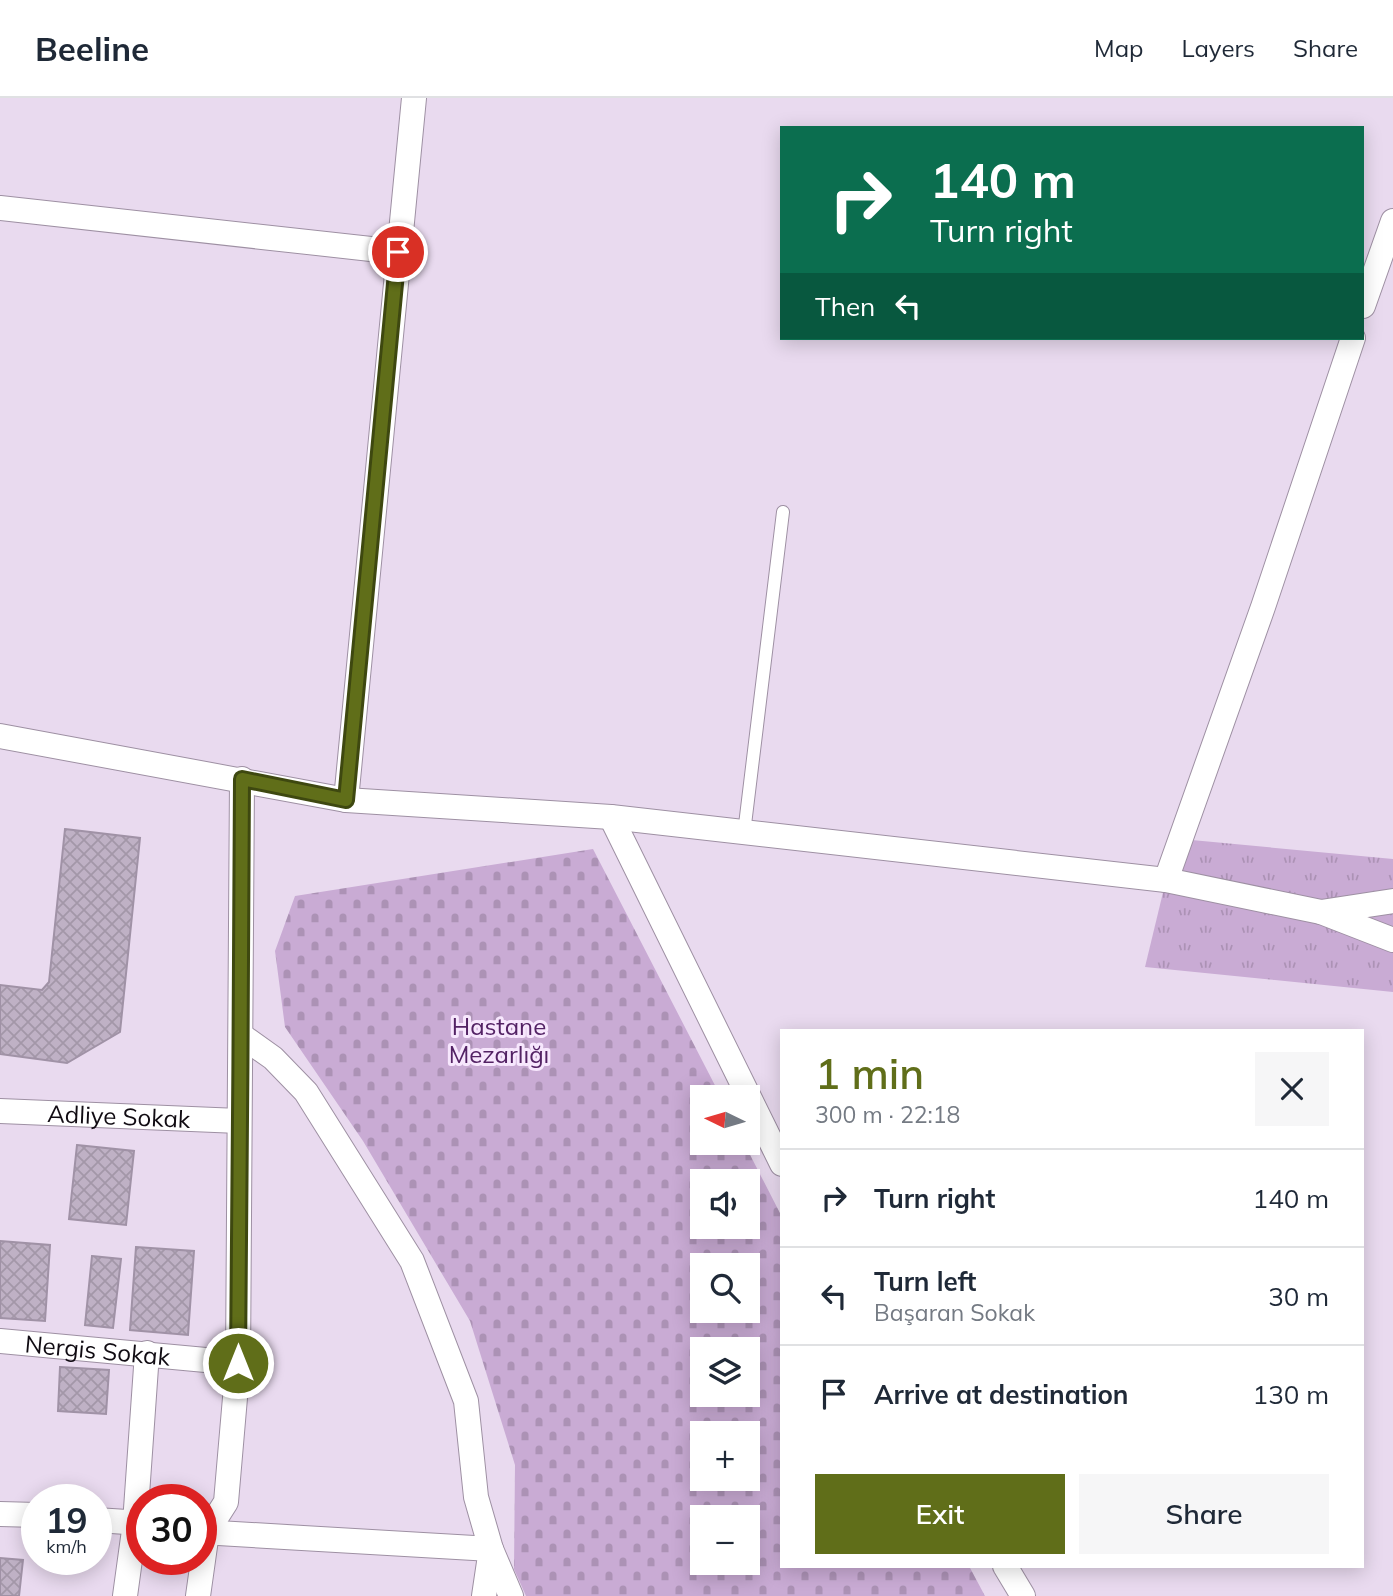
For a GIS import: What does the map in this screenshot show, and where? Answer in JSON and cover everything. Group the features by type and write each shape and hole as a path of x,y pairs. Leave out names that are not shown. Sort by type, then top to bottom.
{"street":[{"path":"346,800 414,98"},
{"path":"0,208 398,252"},
{"path":"1364,303 1393,221"},
{"path":"1166,880 1263,607 1352,340"},
{"path":"0,736 346,800 611,817 1166,880 1321,912 1393,940"},
{"path":"217,1514 226,1502 238,1363 242,779"},
{"path":"611,817 780,1160"},
{"path":"1321,912 1393,901"},
{"path":"242,1036 273,1058 306,1092 412,1261 466,1401 476,1497 491,1549 512,1596"},
{"name":"Adliye Sokak","path":"0,1111 239,1121"},
{"name":"Nergis Sokak","path":"0,1341 238,1363"},
{"path":"141,1484 147,1353"},
{"path":"0,1514 21,1515"},
{"path":"217,1533 491,1549"},
{"path":"484,1596 491,1549"},
{"path":"1006,1568 1023,1596"},
{"path":"125,1596 129,1575"},
{"path":"198,1596 200,1575"}],"lane":[{"path":"744,833 783,513"}],"green space":[{"path":"1181,839 1393,859 1393,992 1145,967 1166,880"},
{"name":"Hastane Mezarlığı","path":"593,849 715,1085 690,1085 690,1155 750,1155 757,1169 690,1169 690,1239 760,1239 760,1174 780,1213 780,1568 970,1568 985,1596 526,1596 514,1569 515,1465 470,1321 363,1141 285,1027 275,951 295,896"}],"building":[{"path":"65,829 140,838 120,1032 67,1063 0,1054 0,985 42,990 49,982"},
{"path":"77,1145 134,1151 126,1225 69,1219"},
{"path":"0,1241 50,1245 45,1321 0,1318"},
{"path":"136,1247 194,1251 188,1335 130,1330"},
{"path":"92,1256 121,1259 113,1328 85,1325"},
{"path":"60,1367 109,1370 106,1414 58,1411"},
{"path":"0,1558 21,1560 19,1596 0,1596"}],"route":[{"path":"238,1363 242,779 346,800 398,252"}]}
